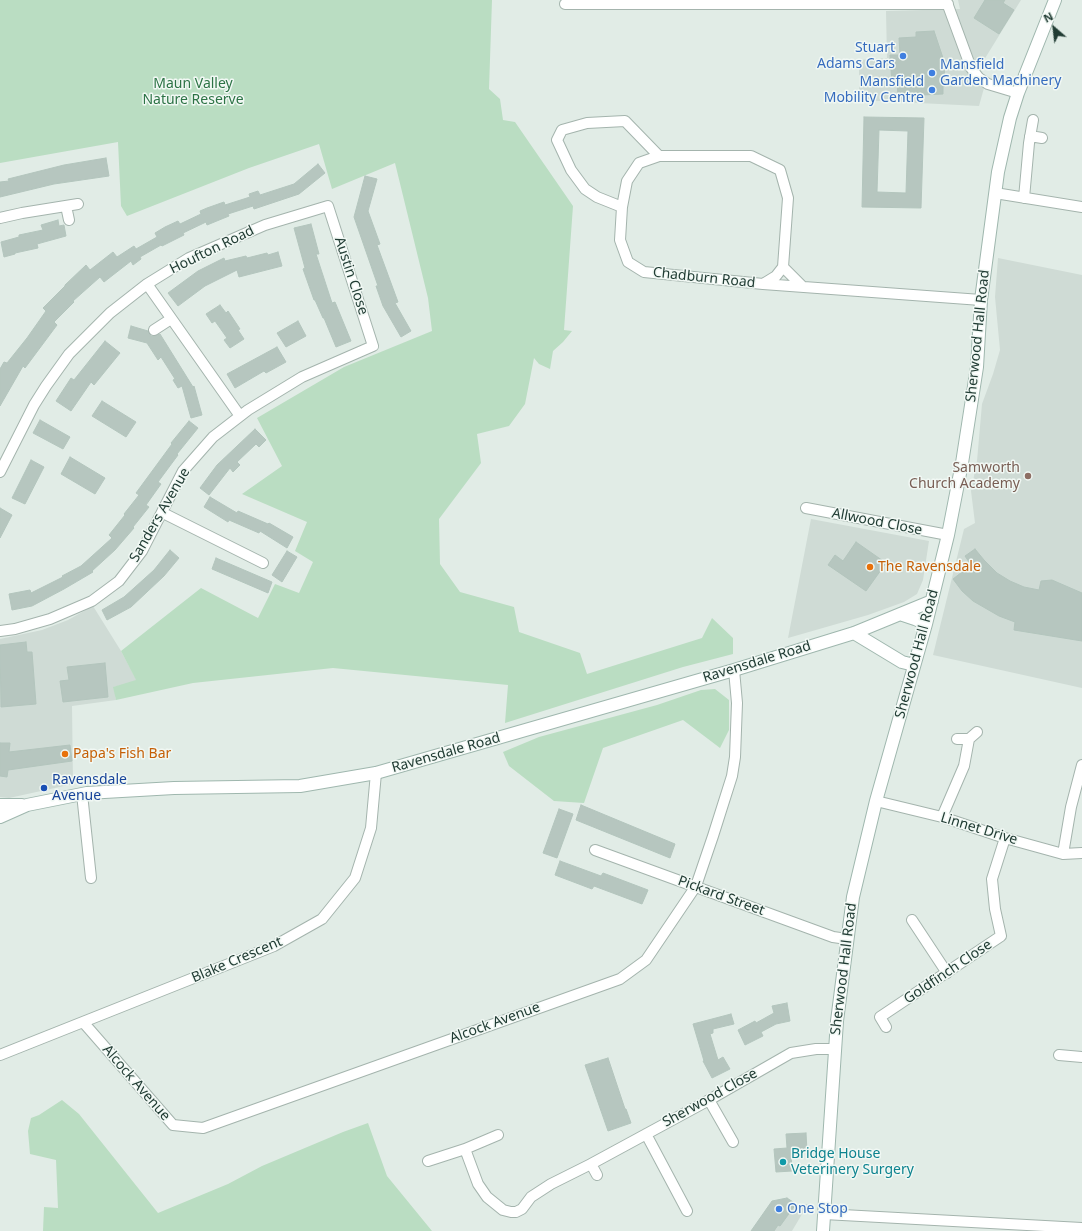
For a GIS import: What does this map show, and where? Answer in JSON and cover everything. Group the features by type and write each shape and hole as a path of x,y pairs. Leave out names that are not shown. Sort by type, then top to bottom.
{"main road":[{"name":"Sherwood Hall Road","path":"823,1231 834,1048 853,897 876,801 926,624 948,535 962,463 977,367 981,300 995,193 1010,118 1055,0"},
{"name":"Ravensdale Road","path":"0,817 27,806 82,794 174,788 300,786 376,773 734,670 854,633 932,601"},
{"path":"900,614 926,624"},
{"path":"854,633 902,662 914,665"},
{"name":"Ravensdale Road","path":"0,805 27,806"}],"street":[{"path":"565,4 947,2 971,68 979,78 988,84 1018,94"},
{"path":"622,207 597,197 585,189 571,170 557,140 562,130 588,123 625,120 658,156 751,156 780,170 788,198 784,267 803,287"},
{"path":"1024,198 1033,120"},
{"path":"1030,136 1042,138"},
{"name":"Chadburn Road","path":"658,156 639,163 627,181 622,207 620,240 628,262 644,272 763,284 981,300"},
{"path":"995,193 1082,207"},
{"path":"0,218 78,204"},
{"path":"66,206 69,220"},
{"name":"Houfton Road","path":"0,472 34,405 69,354 110,313 147,284 190,258 265,225 328,206"},
{"name":"Austin Close","path":"328,206 373,346"},
{"name":"Chadburn Road","path":"763,284 776,276 784,267"},
{"path":"147,284 240,416"},
{"path":"154,330 171,319"},
{"name":"Sanders Avenue","path":"0,631 15,629 50,620 92,601 119,581 142,551 163,513 183,471 213,436 240,416 302,376 373,346"},
{"name":"Allwood Close","path":"806,508 948,535"},
{"path":"163,513 263,563"},
{"name":"Alcock Avenue","path":"83,1022 173,1125 203,1128 620,979 646,960 696,886 732,776 735,757 737,703 734,670"},
{"path":"942,818 964,766 973,735 957,739"},
{"path":"1063,854 1071,807 1082,765"},
{"name":"Blake Crescent","path":"0,1055 274,946 322,919 355,878 371,828 376,773"},
{"path":"82,794 91,878"},
{"name":"Linnet Drive","path":"876,801 942,818 1005,838 1063,854 1082,853"},
{"name":"Goldfinch Close","path":"886,1027 880,1017 1001,936 995,909 992,879 1005,838"},
{"name":"Pickard Street","path":"595,850 833,937 847,939"},
{"path":"912,920 947,973"},
{"name":"Sherwood Close","path":"465,1149 478,1184 487,1197 503,1210 516,1212 522,1209 531,1197 551,1184 709,1100 791,1053 816,1048 834,1048"},
{"path":"1059,1055 1082,1057"},
{"path":"709,1100 733,1142"},
{"path":"646,1134 687,1211"},
{"path":"428,1161 465,1149 498,1135"},
{"path":"591,1164 597,1175"},
{"path":"824,1214 1082,1228"}],"shaded area":[{"path":"958,0 1021,0 971,81 984,88 979,106 859,100 859,60 887,58 886,11 960,9"},
{"name":"Samworth Church Academy","path":"998,258 1082,275 1082,688 933,655 964,529 975,523 971,491 977,461 982,404 1000,350 995,297"},
{"path":"811,519 929,541 923,580 917,594 904,602 868,615 788,638"},
{"path":"93,606 121,651 137,681 114,687 116,700 72,706 73,784 9,798 0,797 0,639 42,630 68,620"},
{"path":"796,1204 808,1204 792,1231 751,1231"}],"green space":[{"name":"Maun Valley Nature Reserve","path":"0,0 492,0 489,89 500,99 503,120 515,122 573,206 564,330 572,331 553,351 550,369 539,364 534,358 525,404 509,426 477,434 481,463 439,519 440,564 460,592 514,607 519,632 580,653 587,674 702,638 712,618 733,638 733,654 683,667 505,723 508,685 333,668 193,683 116,700 113,687 136,680 121,651 201,588 258,618 275,584 299,593 313,562 295,551 307,522 242,494 282,466 257,418 344,367 432,331 428,298 395,163 332,189 319,144 249,168 127,216 121,206 118,142 0,163"},
{"path":"715,689 729,700 729,730 720,748 683,720 603,748 584,803 554,801 509,766 503,752 539,737 657,705 701,690"},
{"path":"62,1100 79,1114 158,1213 228,1184 262,1166 368,1123 387,1176 432,1231 43,1231 44,1207 58,1208 56,1160 30,1154 28,1131 31,1118 39,1115"}],"building":[{"path":"985,0 1005,0 1003,3 1014,10 999,34 974,18"},
{"path":"934,31 944,61 945,86 943,86 943,94 898,95 897,84 892,84 890,55 900,55 899,38 916,37 916,32"},
{"path":"864,117 924,118 921,208 862,207","holes":["879,130 908,131 906,193 877,192"]},
{"path":"106,158 109,176 54,184 0,197 0,182 9,181 8,179 64,165"},
{"path":"318,164 325,173 299,194 254,209 253,206 228,214 229,216 207,225 206,222 140,257 141,259 133,265 131,261 104,282 100,277 73,301 74,302 54,322 57,325 25,368 23,366 0,406 0,369 4,362 7,363 27,338 46,311 43,308 86,265 90,270 113,252 117,257 134,246 136,249 157,237 155,233 165,227 178,221 180,224 201,214 200,211 207,208 224,202 225,205 250,197 249,194 258,191 260,195 294,184"},
{"path":"365,176 377,179 368,211 380,244 377,245 398,302 395,303 411,331 401,337 383,306 376,286 378,286 354,217"},
{"path":"58,220 59,226 64,225 66,236 37,244 38,248 4,257 1,242 19,237 19,235 43,230 41,225"},
{"path":"311,224 319,254 316,254 332,303 335,302 351,341 336,347 324,318 314,300 303,269 305,268 294,228"},
{"path":"278,252 282,266 239,277 237,270 205,286 178,306 168,293 198,271 224,258 225,261 246,256 247,258"},
{"path":"220,305 226,313 228,311 240,329 238,330 244,339 230,348 224,340 227,338 215,321 212,323 206,314"},
{"path":"298,321 306,336 286,347 277,333"},
{"path":"131,326 148,331 151,336 160,334 193,387 194,386 202,415 191,418 182,386 178,388 173,380 175,379 161,357 158,360 147,343 128,338"},
{"path":"105,341 120,353 94,385 91,382 71,411 56,401 71,378 74,380"},
{"path":"277,347 286,362 266,373 264,371 235,388 227,374"},
{"path":"102,401 136,422 126,437 92,416"},
{"path":"40,420 70,437 63,449 33,433"},
{"path":"189,421 198,428 177,454 178,455 158,482 161,484 146,505 149,507 133,527 134,528 115,550 92,571 93,572 64,589 32,606 12,610 9,594 30,590 31,593 63,577 62,576 81,566 112,538 109,535 139,495 136,493 172,444 171,443"},
{"path":"255,429 266,440 259,447 256,444 237,462 240,465 233,472 230,468 209,495 200,488 217,465"},
{"path":"70,457 105,478 95,494 61,474"},
{"path":"31,460 44,467 25,504 12,498"},
{"path":"210,497 237,513 238,511 268,524 269,523 293,537 287,548 260,531 259,533 229,520 228,522 204,507"},
{"path":"0,508 12,515 0,538"},
{"name":"The Ravensdale","path":"856,542 886,563 866,591 828,565 835,555 843,561"},
{"path":"975,549 997,573 1024,587 1039,590 1041,581 1052,580 1082,593 1082,641 1014,630 1015,622 999,616 973,601 962,591 953,579 971,565 965,556"},
{"path":"170,550 179,558 164,576 131,607 107,620 102,610 124,597 154,570"},
{"path":"287,551 297,557 282,582 272,575"},
{"path":"216,558 272,582 268,593 212,569"},
{"path":"26,642 27,652 32,652 36,704 1,707 0,645"},
{"path":"105,663 108,697 63,702 60,681 69,680 67,667"},
{"path":"0,743 10,743 9,752 70,745 72,761 8,770 7,777 0,776"},
{"path":"581,805 675,844 670,858 576,820"},
{"path":"559,809 573,814 557,858 543,853"},
{"path":"560,861 601,876 603,873 648,890 642,904 594,886 592,889 555,875"},
{"path":"787,1003 790,1021 776,1024 761,1032 763,1036 745,1045 738,1030 755,1021 756,1023 774,1013 772,1006"},
{"path":"731,1014 734,1024 713,1029 713,1033 710,1034 718,1060 723,1057 730,1069 712,1078 703,1061 693,1024"},
{"path":"608,1058 631,1123 608,1131 585,1065"},
{"name":"Bridge House Veterinery Surgery","path":"806,1133 807,1151 791,1152 792,1171 776,1172 774,1149 787,1148 786,1134"},
{"path":"787,1198 796,1204 780,1226 778,1225 774,1231 751,1231 772,1201"}],"place":[{"name":"Stuart Adams Cars","path":"903,56"},
{"name":"Mansfield Garden Machinery","path":"932,73"},
{"name":"Mansfield Mobility Centre","path":"932,90"},
{"name":"Samworth Church Academy","path":"1028,476"},
{"name":"The Ravensdale","path":"870,567"},
{"name":"Papa's Fish Bar","path":"65,754"},
{"name":"Ravensdale Avenue","path":"44,788"},
{"name":"Bridge House Veterinery Surgery","path":"783,1162"},
{"name":"One Stop","path":"779,1209"}]}
